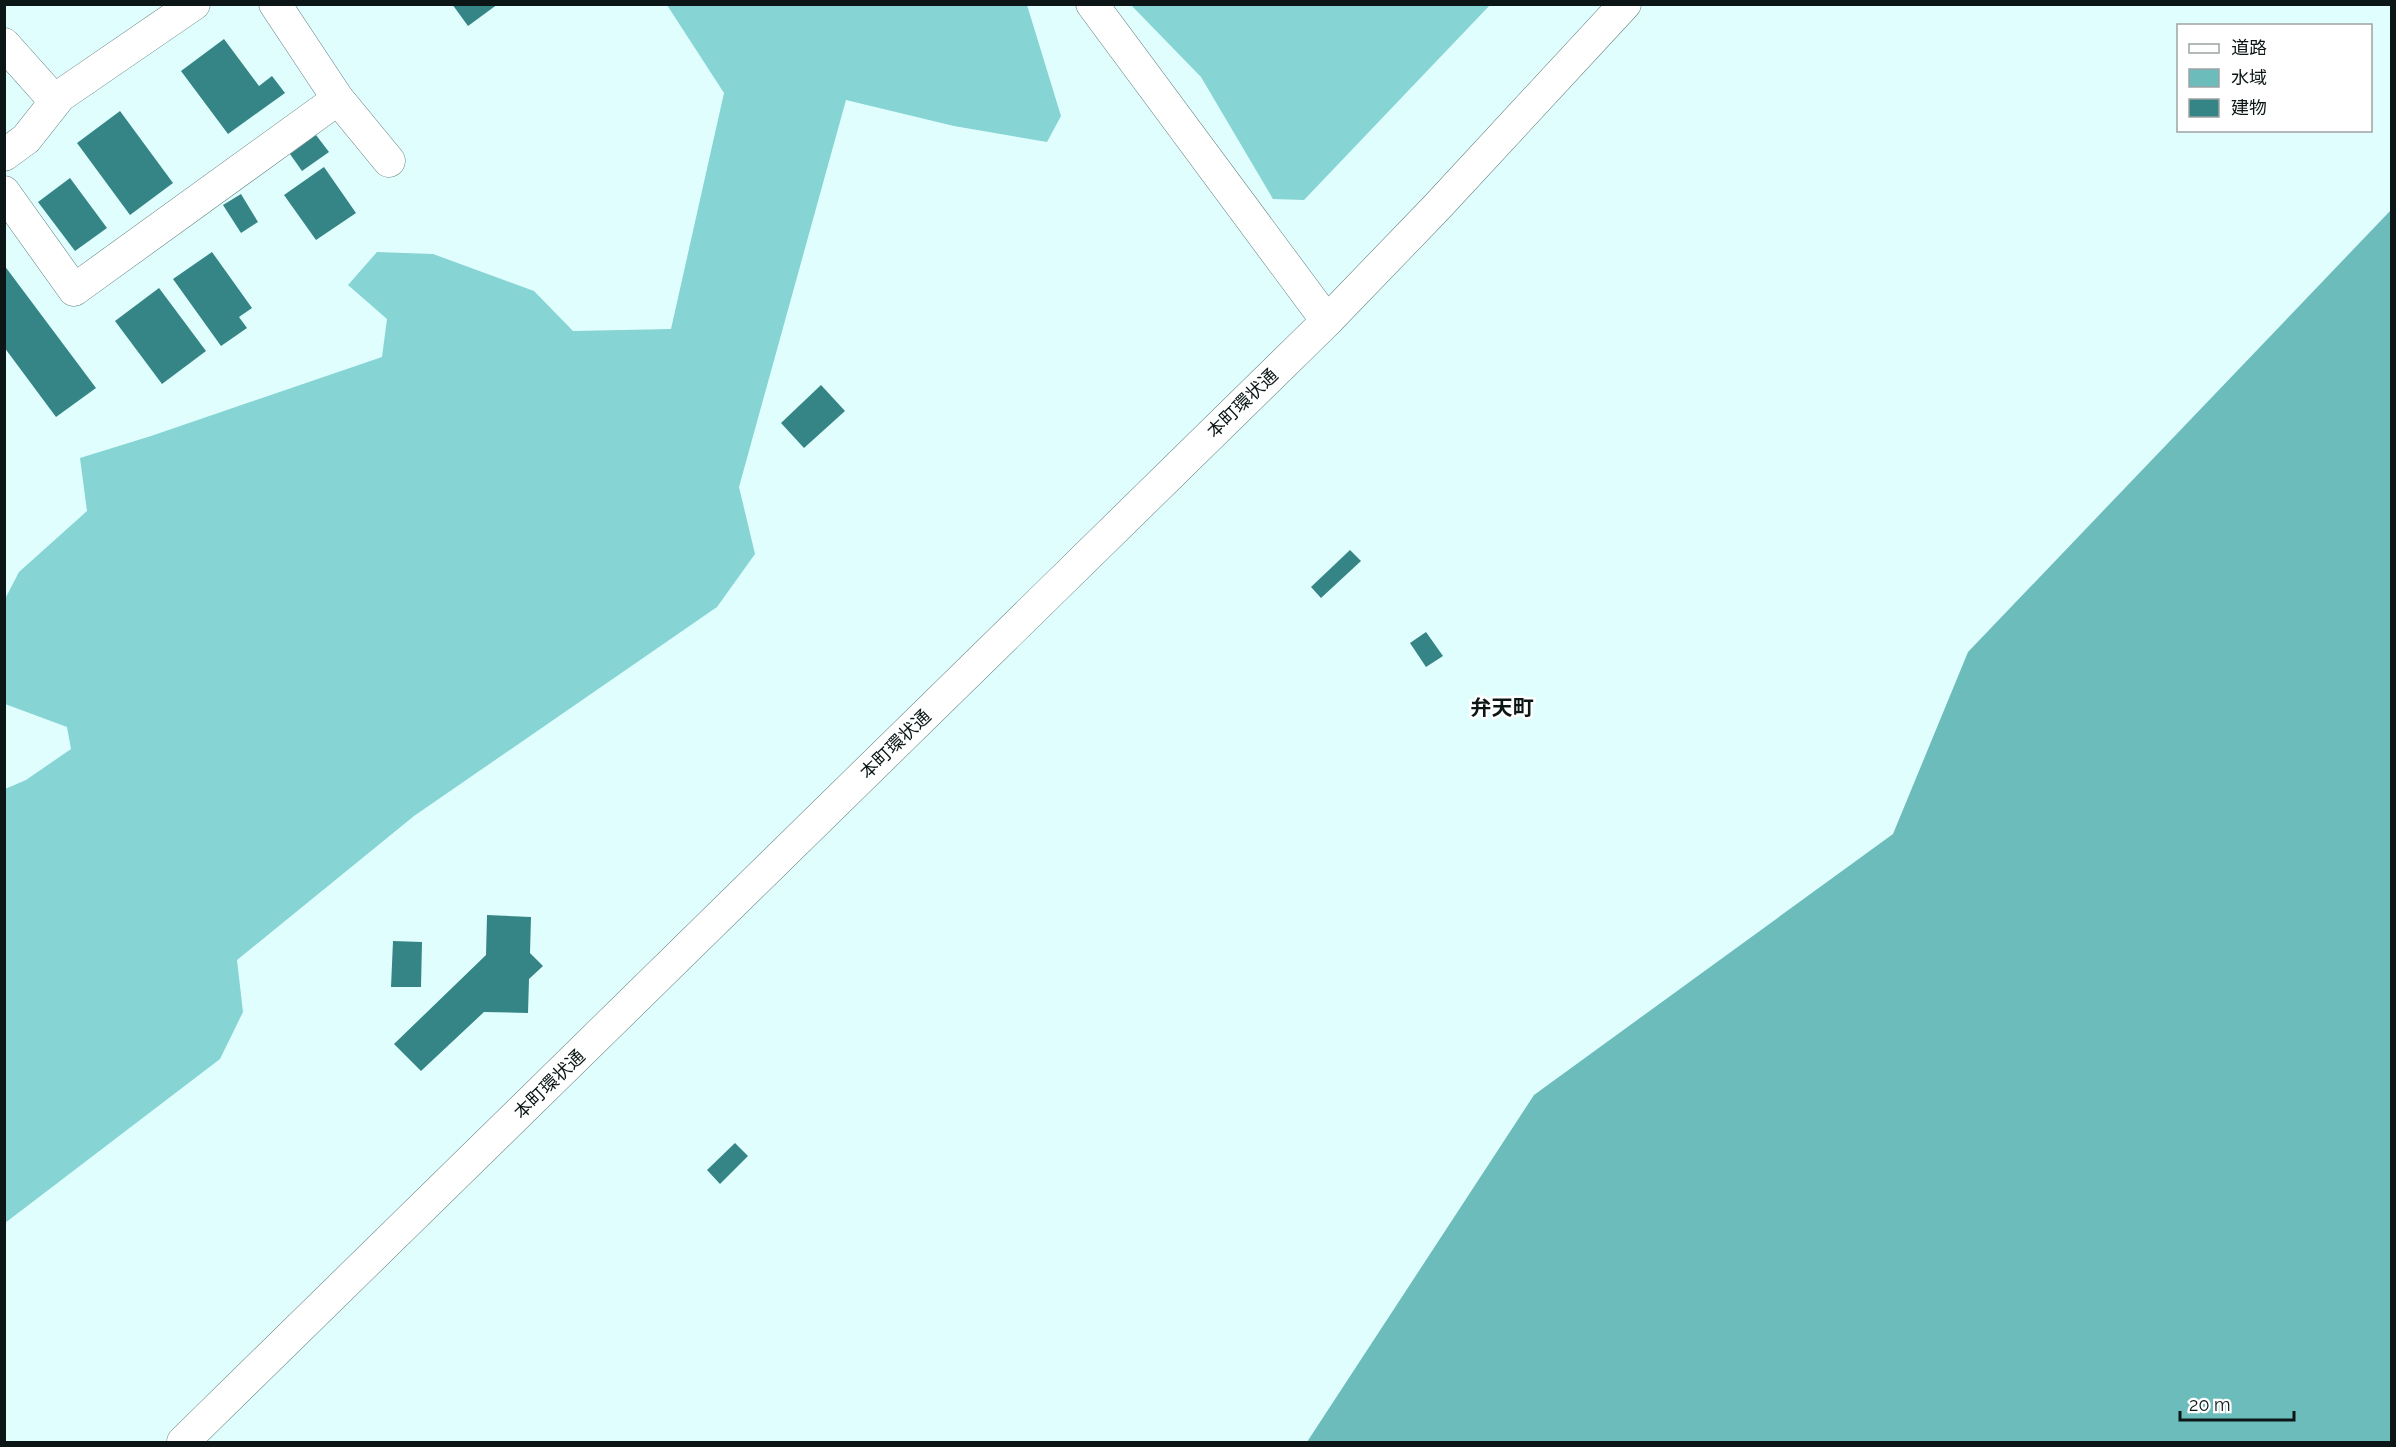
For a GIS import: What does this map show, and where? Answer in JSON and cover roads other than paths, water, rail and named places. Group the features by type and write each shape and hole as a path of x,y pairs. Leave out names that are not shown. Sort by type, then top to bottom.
{"street":[{"path":"4,154 26,139 60,96 194,4"},
{"path":"275,4 338,99 389,161"},
{"path":"1092,4 1327,321"},
{"name":"本町環状通","path":"183,1443 1327,321 1436,208 1625,4"},
{"path":"4,45 56,101"},
{"path":"4,192 74,290 338,99"}],"water":[{"path":"2391,210 2391,1442 1307,1442 1534,1095 1893,834 1968,652"}],"district":[{"name":"弁天町","path":"1502,707"}]}
